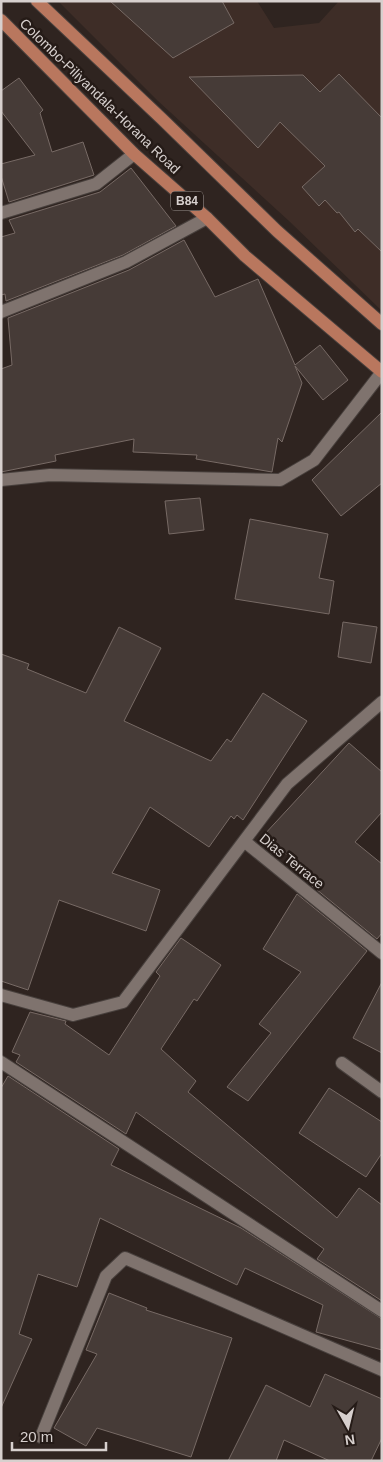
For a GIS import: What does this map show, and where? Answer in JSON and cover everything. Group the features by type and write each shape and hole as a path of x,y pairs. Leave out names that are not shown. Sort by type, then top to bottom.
{"main road":[{"name":"Colombo-Piliyandala-Horana Road","path":"37,1 264,218 382,324"},
{"name":"Colombo-Piliyandala-Horana Road","path":"1,20 134,154 207,218 245,256 382,372"}],"street":[{"path":"1,213 96,184 134,154"},
{"path":"1,312 126,262 207,218"},
{"path":"1,480 50,475 280,480 314,460 382,372"},
{"name":"Dias Terrace","path":"382,702 287,784 244,841 382,953"},
{"path":"1,995 73,1015 123,1002 244,841"},
{"path":"1,1062 382,1311"},
{"path":"342,1063 382,1092"},
{"path":"41,1437 106,1276 125,1258 382,1370"}],"shaded area":[{"path":"58,1 257,1 274,28 319,23 339,1 382,1 382,311 289,221 158,101"}],"building":[{"path":"110,1 222,1 234,23 173,58"},
{"path":"339,74 382,118 382,252 358,229 355,232 339,212 337,213 325,200 319,206 302,187 325,166 280,122 258,148 189,77 303,75 320,92"},
{"path":"19,78 43,110 40,113 52,152 83,142 94,175 9,202 1,176 1,164 35,155 1,111 1,91"},
{"path":"131,168 176,226 123,255 6,301 5,294 1,295 1,237 15,233 9,220 100,192"},
{"path":"184,240 215,297 258,279 295,365 320,345 348,380 323,400 295,366 302,383 282,442 278,438 272,472 196,459 197,455 133,452 134,439 55,455 56,461 1,472 1,369 12,365 8,318 129,270"},
{"path":"382,412 382,483 341,516 312,480"},
{"path":"200,498 204,530 169,534 165,501"},
{"path":"250,519 328,534 319,578 334,581 329,614 235,599"},
{"path":"343,622 377,627 371,663 338,657"},
{"path":"119,627 161,648 124,721 211,761 227,739 231,742 263,693 307,721 243,820 237,815 234,819 231,816 209,847 150,807 112,873 160,890 146,931 59,900 28,990 1,981 1,654 29,664 27,669 86,693"},
{"path":"349,743 382,772 382,812 355,842 382,864 382,933 377,939 305,880 310,873 263,836"},
{"path":"297,894 367,951 248,1101 227,1087 271,1033 259,1024 301,972 263,949"},
{"path":"181,938 221,965 197,1001 194,999 161,1049 196,1081 188,1092 337,1218 359,1188 382,1205 382,1301 317,1259 324,1249 136,1112 126,1134 16,1062 20,1055 12,1052 30,1012 66,1021 65,1024 109,1055 160,976 156,972"},
{"path":"382,982 382,1053 353,1038"},
{"path":"8,1076 119,1149 111,1165 241,1228 382,1319 382,1350 316,1332 323,1305 245,1268 237,1285 100,1218 77,1287 38,1274 19,1334 32,1339 1,1408 1,1088"},
{"path":"329,1088 382,1122 382,1153 366,1177 299,1133"},
{"path":"109,1293 147,1308 146,1310 232,1338 191,1457 97,1428 86,1446 54,1428 97,1354 86,1350"},
{"path":"325,1374 382,1399 382,1438 371,1461 330,1461 284,1440 276,1461 228,1461 266,1385 310,1407"}]}
